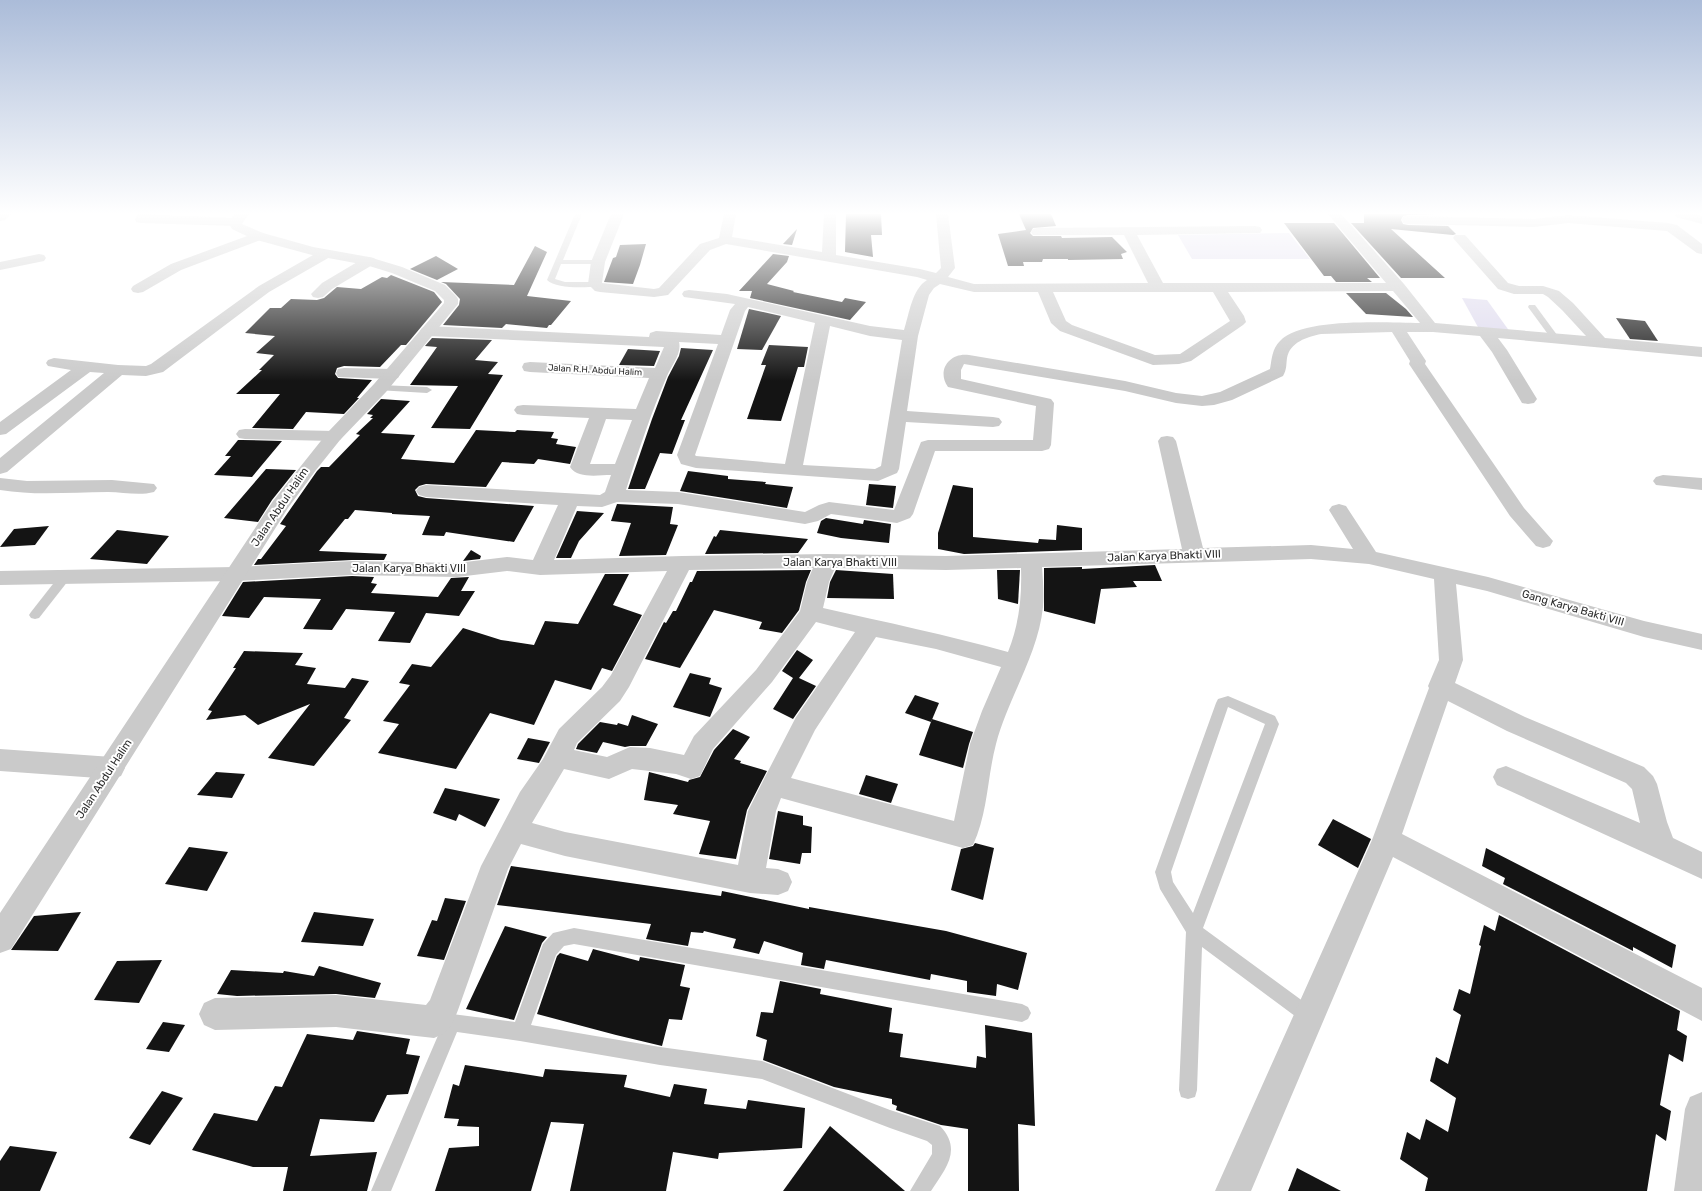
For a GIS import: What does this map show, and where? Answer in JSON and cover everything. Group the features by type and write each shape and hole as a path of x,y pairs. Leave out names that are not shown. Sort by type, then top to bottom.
{"street":[{"path":"138,288 171,270"},
{"path":"54,363 118,370 146,371 157,368 264,289 298,270"},
{"path":"318,294 327,286 355,270"},
{"name":"Jalan Abdul Halim","path":"0,939 112,768 280,505 334,436 438,329 451,299 440,288 394,270"},
{"path":"597,270 595,284 600,288 654,293 663,292 684,270"},
{"path":"901,270 920,273 957,285 974,288 1399,287"},
{"path":"745,302 738,310 727,340 686,455 688,460 696,462 793,470 878,475 890,469 910,336 922,295 929,285 939,279 947,270"},
{"path":"1148,270 1158,288"},
{"path":"1383,270 1428,322"},
{"path":"1488,270 1503,286 1511,289 1542,290 1555,294 1601,343"},
{"path":"1044,289 1059,322 1066,328 1113,346 1204,345 1238,322 1236,316 1218,288"},
{"path":"689,294 745,302 870,331 910,336"},
{"path":"793,470 824,320"},
{"path":"1396,327 1418,361 1416,364 1517,512 1543,541"},
{"path":"426,491 602,501 614,496 678,498 805,518 810,518 820,511 829,508 901,516 928,446 1042,445 1045,404 954,383 952,374 956,361 966,359 1131,387 1165,396 1209,400 1222,398 1276,372 1279,368 1278,362 1280,352 1284,345 1305,332 1321,329 1433,327 1702,352"},
{"path":"438,329 727,340"},
{"path":"438,329 672,343 672,348 659,373 642,415 614,496"},
{"path":"1484,331 1499,350 1528,399"},
{"path":"0,430 87,366"},
{"name":"Jalan R.H. Abdul Halim","path":"530,367 659,373"},
{"path":"0,468 118,370"},
{"path":"344,373 386,381"},
{"path":"523,410 642,415"},
{"path":"599,414 579,467 582,469 622,470"},
{"path":"899,416 993,422"},
{"path":"246,434 334,436"},
{"path":"1167,441 1194,555"},
{"path":"1663,481 1702,484"},
{"path":"0,484 43,489 107,486 147,488"},
{"path":"540,568 570,500"},
{"path":"1339,510 1369,557"},
{"name":"Jalan Karya Bhakti VIII","path":"0,578 235,574 352,568 457,570 507,564 540,568 682,563 827,561 946,563 1311,552 1369,557 1444,574"},
{"path":"557,757 608,768 630,758 670,762 691,768 703,743 764,676 811,613 818,582 827,561"},
{"path":"774,785 963,836 969,820 983,744 1021,647 1031,613 1031,561"},
{"path":"216,1014 336,1011 434,1022 442,1010 495,866 530,800 557,757 568,736 611,694 620,680 682,563"},
{"path":"1233,1191 1386,840 1440,686 1451,660 1444,574"},
{"name":"Gang Karya Bakti VIII","path":"1444,574 1488,584 1644,629 1702,642"},
{"path":"811,613 912,637 936,641 1014,662"},
{"path":"750,880 762,812 774,785 805,724 870,627"},
{"path":"1440,686 1516,724 1635,775 1644,784 1653,822 1662,846"},
{"path":"0,760 112,768"},
{"path":"1506,777 1662,846 1702,866"},
{"path":"514,830 565,844 750,880 778,882"},
{"path":"1386,840 1702,1005"},
{"path":"1692,1191 1702,1109"}],"lane":[{"path":"556,270 551,280 554,283 595,284"},
{"path":"1532,307 1556,339"},
{"path":"386,381 427,390"},
{"path":"35,615 64,578"},
{"path":"1188,1090 1194,931 1272,724 1270,720 1228,701 1223,703 1163,872 1166,884 1194,931 1309,1016"},
{"path":"520,1032 549,950 559,939 574,936 1022,1013"},
{"path":"381,1191 452,1023 520,1032 660,1056 762,1070 890,1119 933,1133 939,1139 942,1147 942,1156 920,1191"}],"shaded area":[{"path":"1462,298 1487,300 1510,332 1479,329"}],"building":[{"path":"411,270 457,270 437,280"},
{"path":"522,270 539,270 527,296 571,301 547,328 506,324 502,328 443,325 459,305 460,299 446,284 441,282 514,285"},
{"path":"609,270 638,270 633,284 604,282"},
{"path":"759,270 780,270 767,284 794,291 793,292 842,302 845,298 866,302 850,320 750,298 752,291 739,291"},
{"path":"1319,270 1373,270 1380,278 1367,278 1372,282 1336,282 1331,276 1324,276"},
{"path":"1393,270 1436,270 1445,278 1401,278"},
{"path":"391,275 434,292 442,302 406,345 401,345 380,367 344,366 337,368 335,374 338,378 372,380 357,398 359,398 344,414 306,412 293,429 252,428 280,394 236,394 262,370 259,370 274,355 256,353 275,336 245,333 270,308 281,308 291,299 317,300 324,298 337,287 361,289 382,277 387,278"},
{"path":"1346,293 1386,293 1406,309 1413,317 1366,314"},
{"path":"749,309 781,316 762,350 737,349"},
{"path":"1616,318 1645,321 1658,341 1630,339"},
{"path":"432,338 492,340 475,360 498,362 488,374 503,375 470,429 431,428 458,386 410,385 437,347 425,346"},
{"path":"769,345 808,347 804,367 798,367 781,421 747,419 766,365 761,365"},
{"path":"681,348 713,350 681,420 685,420 672,454 660,453 645,489 628,489 652,419"},
{"path":"628,349 660,351 654,366 619,365"},
{"path":"381,399 410,401 381,433 415,435 401,459 454,463 476,430 554,432 551,438 558,439 556,444 576,447 570,464 538,459 534,464 502,462 486,487 426,484 419,486 415,490 418,496 426,498 534,506 514,542 446,532 444,536 422,535 430,516 355,510 348,519 345,519 319,551 387,554 384,560 352,560 254,565 258,559 261,559 286,526 280,524 317,471 321,467 329,467 360,435 356,434 373,418 370,418 373,415 367,414"},
{"path":"238,440 282,441 252,477 214,475 231,456 225,456"},
{"path":"266,469 296,470 272,500 258,522 224,518"},
{"path":"688,471 728,476 728,479 766,482 765,484 793,487 787,508 680,491"},
{"path":"869,484 896,486 893,508 866,505"},
{"path":"953,485 973,488 973,537 1038,543 1039,539 1056,540 1057,525 1082,528 1082,550 964,554 938,549 938,533"},
{"path":"617,504 673,507 670,524 678,525 666,555 619,556 631,523 611,521"},
{"path":"577,511 604,513 579,541 571,558 556,558"},
{"path":"826,518 863,524 864,520 891,524 889,543 841,538 817,533 821,521"},
{"path":"49,526 35,545 0,547 14,529"},
{"path":"117,530 169,536 147,564 90,559"},
{"path":"720,530 808,539 798,553 705,554 714,536 716,537"},
{"path":"471,550 481,556 480,559 463,561"},
{"path":"1155,565 1162,581 1133,581 1137,587 1101,589 1095,624 1044,611 1044,568 1082,567 1082,569"},
{"path":"811,570 806,582 799,610 782,633 759,629 762,622 714,610 680,668 645,659 664,622 666,623 673,611 676,611 697,571"},
{"path":"836,570 893,574 894,599 827,598 830,582"},
{"path":"997,570 1020,570 1018,604 998,599"},
{"path":"605,574 629,574 613,605 642,615 612,671 602,668 591,690 555,680 534,725 490,713 456,769 378,753 399,724 383,721 410,685 399,683 412,664 431,667 463,628 501,640 534,645 545,621 578,624"},
{"path":"352,576 374,577 371,583 377,584 371,593 438,597 451,578 469,577 461,591 475,591 459,616 426,613 410,643 378,641 395,612 346,609 332,630 303,629 321,599 264,597 249,618 222,616 243,582"},
{"path":"797,650 813,660 799,678 816,686 793,719 773,709 793,678 782,671"},
{"path":"244,651 303,653 295,665 316,668 307,684 345,688 352,678 369,681 344,718 351,720 314,766 268,758 310,704 258,725 245,715 206,720 212,711 208,710 236,668 233,668"},
{"path":"690,673 711,678 709,684 722,688 710,717 673,707"},
{"path":"915,695 939,703 931,722 905,713"},
{"path":"632,715 658,724 646,746 625,747 603,742 597,753 576,749 578,744 600,722 617,725 618,723 628,726"},
{"path":"932,719 973,732 963,768 919,755"},
{"path":"733,729 750,737 734,759 741,761 740,763 767,771 747,810 736,859 699,854 710,821 673,814 678,805 644,800 649,772 688,782 689,780 700,777 714,750"},
{"path":"528,738 550,742 539,763 517,759"},
{"path":"216,772 245,774 232,798 197,795"},
{"path":"866,775 898,784 891,803 859,794"},
{"path":"445,788 500,799 485,827 459,814 456,821 433,813"},
{"path":"778,811 803,816 803,825 812,827 811,853 802,853 800,864 769,859"},
{"path":"1333,819 1371,839 1358,868 1318,845"},
{"path":"975,843 994,848 983,900 951,890 961,849 973,846"},
{"path":"189,847 228,852 207,891 165,884"},
{"path":"1486,848 1676,945 1672,968 1633,947 1633,951 1503,884 1505,878 1482,866"},
{"path":"511,866 721,896 722,891 809,909 809,907 946,931 1027,953 1018,990 997,984 996,996 967,992 967,981 931,974 930,980 826,960 824,969 801,965 803,953 764,941 759,954 733,948 736,939 704,931 703,933 691,932 688,946 646,939 651,924 497,905"},
{"path":"445,898 466,901 444,960 417,956 432,920 437,921"},
{"path":"81,912 58,951 11,950 34,916"},
{"path":"314,912 374,919 363,946 301,942"},
{"path":"1499,915 1680,1011 1677,1030 1687,1036 1683,1062 1669,1054 1660,1105 1671,1111 1666,1141 1656,1134 1647,1191 1425,1191 1428,1178 1400,1159 1407,1132 1420,1140 1426,1119 1448,1132 1456,1098 1430,1081 1436,1057 1448,1064 1461,1015 1453,1010 1459,989 1470,994 1481,946 1479,945 1484,925 1495,931"},
{"path":"505,926 547,937 542,943 514,1020 466,1009"},
{"path":"593,949 639,961 640,957 685,965 680,986 690,988 682,1020 669,1019 662,1046 537,1014 557,956 560,953 588,961"},
{"path":"162,960 139,1003 94,1000 117,961"},
{"path":"319,966 381,983 375,998 336,994 237,996 217,994 231,970 283,973 284,971 314,976"},
{"path":"780,981 821,989 820,994 892,1008 889,1032 903,1034 900,1057 976,1068 977,1056 986,1058 985,1025 1032,1033 1035,1126 1018,1124 1019,1191 968,1191 968,1129 941,1125 896,1110 897,1106 892,1104 892,1099 834,1087 763,1060 767,1040 756,1036 761,1012 773,1013"},
{"path":"163,1022 185,1025 169,1052 146,1049"},
{"path":"357,1031 410,1039 406,1054 420,1056 408,1094 387,1095 374,1122 320,1119 310,1156 377,1152 367,1191 283,1191 288,1167 253,1167 192,1150 214,1113 257,1121 275,1086 282,1087 307,1034 353,1040"},
{"path":"465,1065 543,1077 545,1069 627,1075 624,1087 670,1097 674,1084 707,1089 704,1104 746,1109 748,1100 805,1108 802,1148 719,1153 718,1159 673,1152 666,1191 570,1191 584,1124 551,1122 531,1191 435,1191 449,1148 479,1146 479,1127 457,1126 459,1119 444,1118 453,1084 459,1086"},
{"path":"162,1091 183,1098 150,1145 129,1138"},
{"path":"830,1126 905,1191 783,1191"},
{"path":"10,1146 57,1152 40,1191 0,1191 0,1161"},
{"path":"1297,1168 1341,1191 1288,1191"}]}
